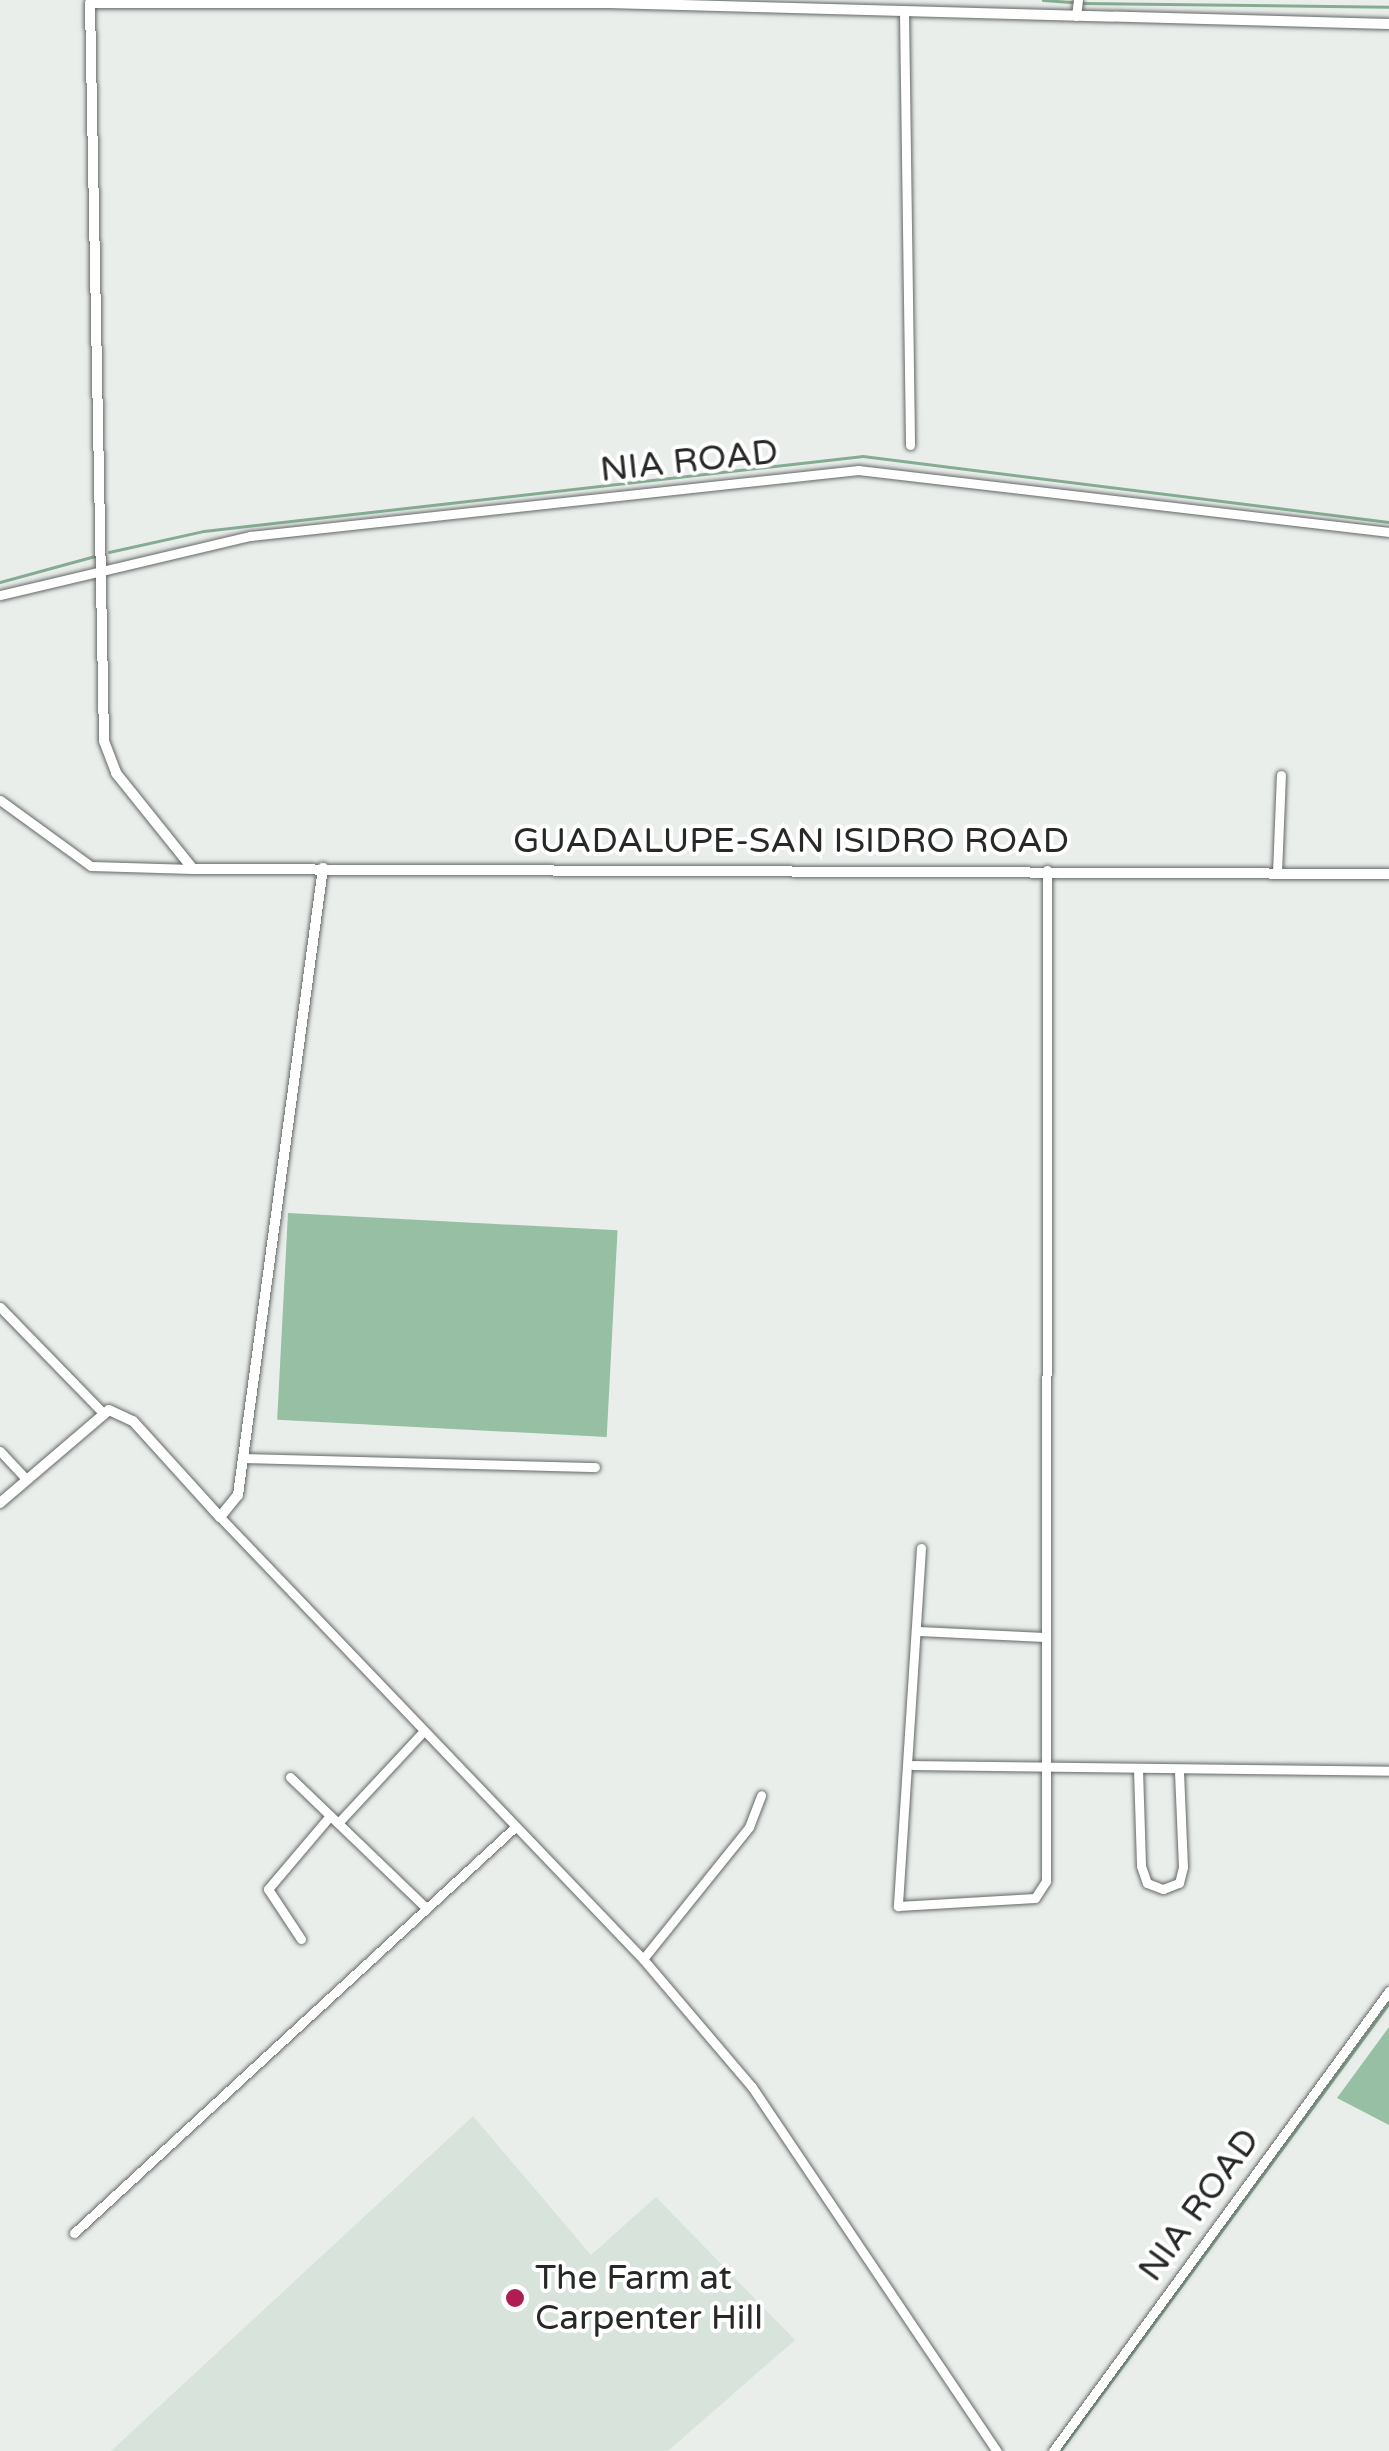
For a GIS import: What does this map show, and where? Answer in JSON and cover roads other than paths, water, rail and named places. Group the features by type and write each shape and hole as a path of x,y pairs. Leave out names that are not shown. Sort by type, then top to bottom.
{"street":[{"path":"954,0 954,13"},
{"path":"1076,16 1078,0"},
{"path":"194,870 106,751 90,1 799,5 904,12 1389,24"},
{"path":"904,12 910,444"},
{"name":"NIA ROAD","path":"0,595 101,568 250,536 858,470 1389,532"},
{"path":"1277,873 1281,775"},
{"path":"0,800 91,866 194,870"},
{"path":"220,1517 238,1495 247,1458 323,868"},
{"name":"GUADALUPE-SAN ISIDRO ROAD","path":"194,870 1389,874"},
{"path":"921,1548 912,1765 901,1805 898,1906 1040,1894 1045,1768 1047,870"},
{"path":"0,1307 102,1412 133,1422 422,1732 643,1959 752,2087 997,2451"},
{"path":"0,1503 102,1412"},
{"path":"0,1451 26,1479"},
{"path":"247,1458 595,1466"},
{"path":"918,1631 1045,1637"},
{"path":"301,1939 268,1888 422,1732"},
{"path":"912,1765 1389,1770"},
{"path":"1138,1769 1141,1866 1148,1883 1164,1889 1179,1883 1183,1867 1179,1770"},
{"path":"290,1777 426,1908"},
{"path":"643,1959 749,1826 760,1796"},
{"path":"74,2233 514,1827"},
{"name":"NIA ROAD","path":"1053,2451 1389,1991"}],"waterway":[{"path":"1043,0 1075,2"},
{"path":"1082,3 1389,7"},
{"path":"109,552 204,531 863,456 1389,522"},
{"path":"0,582 95,556"},
{"path":"1060,2451 1389,2003"}],"place":[{"name":"The Farm at Carpenter Hill","path":"515,2298"}]}
